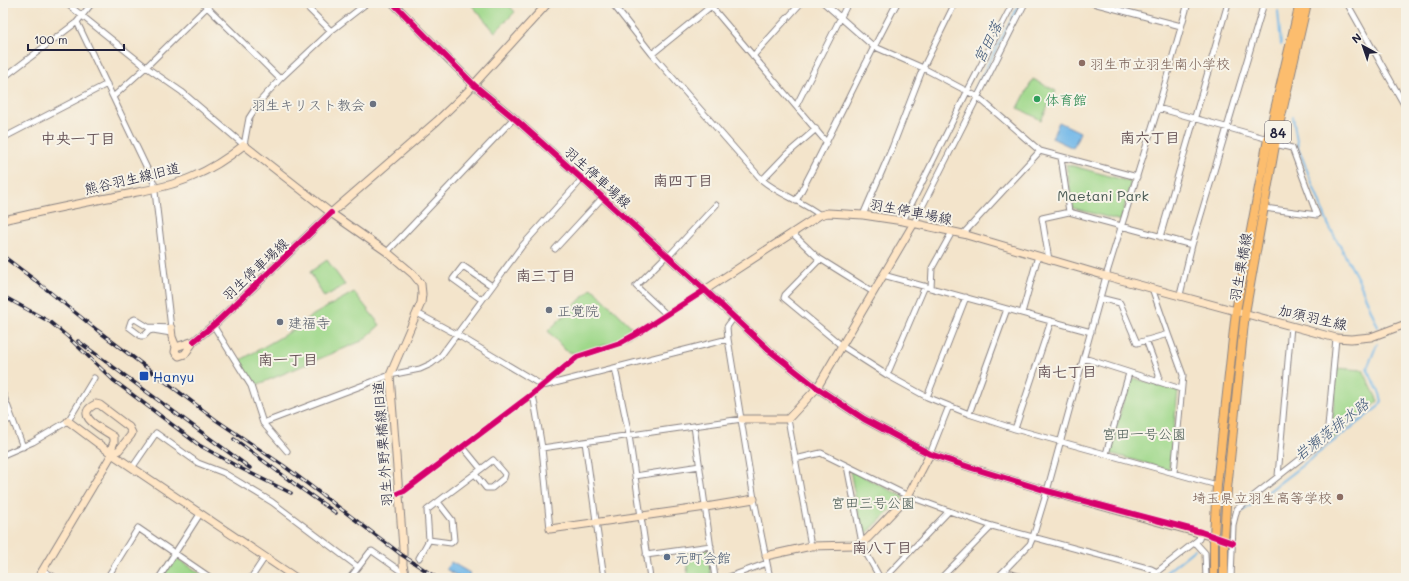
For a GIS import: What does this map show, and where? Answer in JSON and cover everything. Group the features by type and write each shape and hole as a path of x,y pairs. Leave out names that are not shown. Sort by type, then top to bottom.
{"main road":[{"name":"羽生栗橋線","path":"1214,536 1217,485 1236,310 1268,139 1300,3"},
{"name":"羽生栗橋線","path":"1224,540 1227,489 1245,313 1275,144 1307,3"},
{"name":"84","path":"1214,536 1214,578"},
{"name":"84","path":"1224,540 1224,578"}],"street":[{"path":"66,3 83,15 146,67 182,92 244,145 331,214"},
{"path":"3,78 77,22 92,3"},
{"path":"303,3 331,31"},
{"path":"244,145 249,118 260,101 280,79 331,31 367,3"},
{"path":"393,3 474,85 548,3"},
{"path":"612,3 652,54 762,180 776,191 812,209 820,215"},
{"path":"753,56 801,3"},
{"path":"824,3 874,46 923,68 978,97 1040,151 1137,177"},
{"path":"796,106 848,3"},
{"path":"796,201 827,143 896,3"},
{"path":"863,215 892,148 923,68 955,3"},
{"path":"903,221 1013,3"},
{"path":"542,448 742,419 788,420 817,388 914,223 1025,3"},
{"path":"1094,3 1181,26"},
{"path":"997,578 1030,544 1033,537 1106,276 1158,108 1188,3"},
{"path":"1160,237 1228,3"},
{"path":"1180,295 1192,245 1264,3"},
{"path":"1347,3 1406,108"},
{"path":"652,54 713,4 753,56 827,143"},
{"path":"113,98 146,67 205,5 280,79"},
{"path":"77,22 154,183 171,330"},
{"path":"3,138 107,84"},
{"name":"羽生停車場線","path":"171,330 176,347 175,352 179,356 182,356 194,341 331,214 437,121 474,85 514,118 705,290 820,215 828,213 863,215 903,221 963,234 1106,276 1236,310"},
{"path":"1158,108 1268,139"},
{"path":"387,252 514,118"},
{"path":"762,180 787,154 816,129"},
{"path":"1264,208 1317,215 1292,148 1275,144"},
{"name":"熊谷羽生線旧道","path":"3,220 154,189 192,178 226,159 244,145"},
{"path":"963,234 1040,151"},
{"path":"1061,157 1069,212"},
{"path":"263,423 390,374 420,369 431,364 440,357 522,246 582,179"},
{"path":"555,249 603,197"},
{"path":"666,314 636,286 716,205"},
{"path":"1049,260 1042,218 1069,212 1192,245"},
{"name":"羽生外野栗橋線旧道","path":"331,214 387,252 413,274 421,284 421,303 390,374 405,575"},
{"path":"886,375 928,287 932,268 952,232"},
{"path":"792,233 820,259 873,292"},
{"path":"1022,313 1038,256"},
{"path":"820,259 785,295 784,298 842,346 886,375 927,397 969,414 1015,429 1217,485"},
{"path":"482,300 453,279 463,266 492,286"},
{"path":"883,275 1091,332"},
{"path":"1152,288 1183,374 1174,473"},
{"path":"399,493 404,491 530,396 577,357 620,343 705,290 770,351 817,388 864,419 930,454 1047,491 1201,532 1232,543"},
{"path":"927,397 966,297"},
{"path":"1100,298 1120,303 1137,343 1168,334"},
{"path":"969,414 1007,309"},
{"name":"加須羽生線","path":"1236,310 1336,338 1351,339 1371,337 1406,324"},
{"path":"417,313 456,334 543,386 728,339"},
{"path":"734,317 727,327 728,339 754,499 770,578"},
{"path":"137,319 148,327 171,330 152,330 144,336 141,336 130,329 129,325 132,320 137,319"},
{"path":"1015,429 1051,321"},
{"path":"213,325 251,386 263,423 287,451"},
{"path":"1278,476 1292,326"},
{"path":"1232,578 1233,525 1237,509 1327,438 1336,338"},
{"path":"1146,340 1159,375 1158,382"},
{"path":"1084,358 1181,389"},
{"path":"615,368 629,435 650,578"},
{"path":"1106,454 1129,373"},
{"path":"3,455 23,447 68,421 94,378"},
{"path":"3,394 23,447"},
{"path":"530,396 534,400 542,448 550,529 754,499"},
{"path":"38,578 112,454 114,437 91,422 87,417 90,408 96,404 100,405 132,430 129,439 120,450 112,454"},
{"path":"726,578 767,559 811,546 855,545 862,543 908,496 930,454 949,406"},
{"path":"3,422 12,419"},
{"path":"788,420 811,546"},
{"path":"68,421 132,468 296,578"},
{"path":"694,426 715,578"},
{"path":"132,468 156,433 198,462 224,473 272,502 358,567"},
{"path":"585,442 604,578"},
{"path":"463,447 481,469"},
{"path":"795,459 821,453 908,496 949,511 992,526 1152,569 1156,572"},
{"path":"419,558 430,540 427,510 493,460 504,474 504,478 492,488 486,488 475,474"},
{"path":"635,476 700,466"},
{"path":"847,466 862,543 880,578"},
{"path":"430,540 451,542 454,540 452,520 438,502"},
{"path":"885,578 949,511"},
{"path":"159,578 200,514"},
{"path":"941,578 992,526"},
{"path":"107,578 138,528 211,578"},
{"path":"1149,578 1199,539 1201,532"},
{"path":"1195,542 1205,553 1206,578"},
{"path":"646,554 711,546"},
{"path":"350,578 372,551 405,575"},
{"path":"251,578 265,557"},
{"path":"42,570 56,578"},
{"path":"1003,572 1026,578"}],"green space":[{"path":"470,3 507,3 515,12 495,32"},
{"name":"体育館","path":"1033,79 1056,91 1041,120 1018,108"},
{"name":"Maetani Park","path":"1066,164 1131,182 1121,221 1073,208"},
{"path":"327,260 345,285 324,297 310,272"},
{"path":"592,288 637,332 619,341 575,354 565,350 548,331"},
{"path":"354,292 380,325 362,341 254,386 239,361 307,322 306,319"},
{"path":"1336,368 1363,370 1378,401 1331,440"},
{"name":"宮田一号公園","path":"1130,377 1178,391 1169,470 1109,453"},
{"name":"宮田三号公園","path":"850,470 904,497 865,535 862,534"},
{"path":"708,550 711,578 688,578 686,552"},
{"path":"174,556 207,578 161,578"}],"water":[{"path":"1059,122 1080,132 1073,148 1052,138"},
{"path":"451,562 470,573 468,578 460,578 446,569"}],"waterway":[{"name":"宮田落","path":"974,91 1020,3"},
{"name":"岩瀬落排水路","path":"1278,11 1281,45"},
{"name":"岩瀬落排水路","path":"1293,117 1298,147 1328,224 1359,281 1378,327"},
{"name":"岩瀬落排水路","path":"1243,511 1378,407 1382,401 1380,394 1367,369 1377,344"},
{"name":"岩瀬落排水路","path":"1159,578 1195,549"}],"railway":[{"path":"3,256 97,330 216,420 284,466 402,555 437,578"},
{"path":"3,296 50,322 113,380 199,445 242,469 291,493"},
{"path":"78,341 250,468"},
{"path":"234,439 336,513"}],"cycle path":[{"path":"393,3 474,85 514,118 582,179 770,351 817,388 864,419 930,454 1047,491 1201,532 1233,543"},
{"path":"194,341 216,323 331,213"},
{"path":"399,493 404,491 530,396 577,357 620,343 705,290"}],"place":[{"name":"羽生市立羽生南小学校","path":"1082,63"},
{"name":"体育館","path":"1037,99"},
{"name":"羽生キリスト教会","path":"373,104"},
{"name":"正覚院","path":"549,310"},
{"name":"建福寺","path":"280,322"},
{"name":"Hanyu","path":"144,376"},
{"name":"埼玉県立羽生高等学校","path":"1340,497"},
{"name":"元町会館","path":"667,557"}],"district":[{"name":"南六丁目","path":"1150,137"},
{"name":"中央一丁目","path":"78,138"},
{"name":"南四丁目","path":"683,180"},
{"name":"南三丁目","path":"546,275"},
{"name":"南一丁目","path":"288,359"},
{"name":"南七丁目","path":"1067,371"},
{"name":"南八丁目","path":"882,547"}]}
